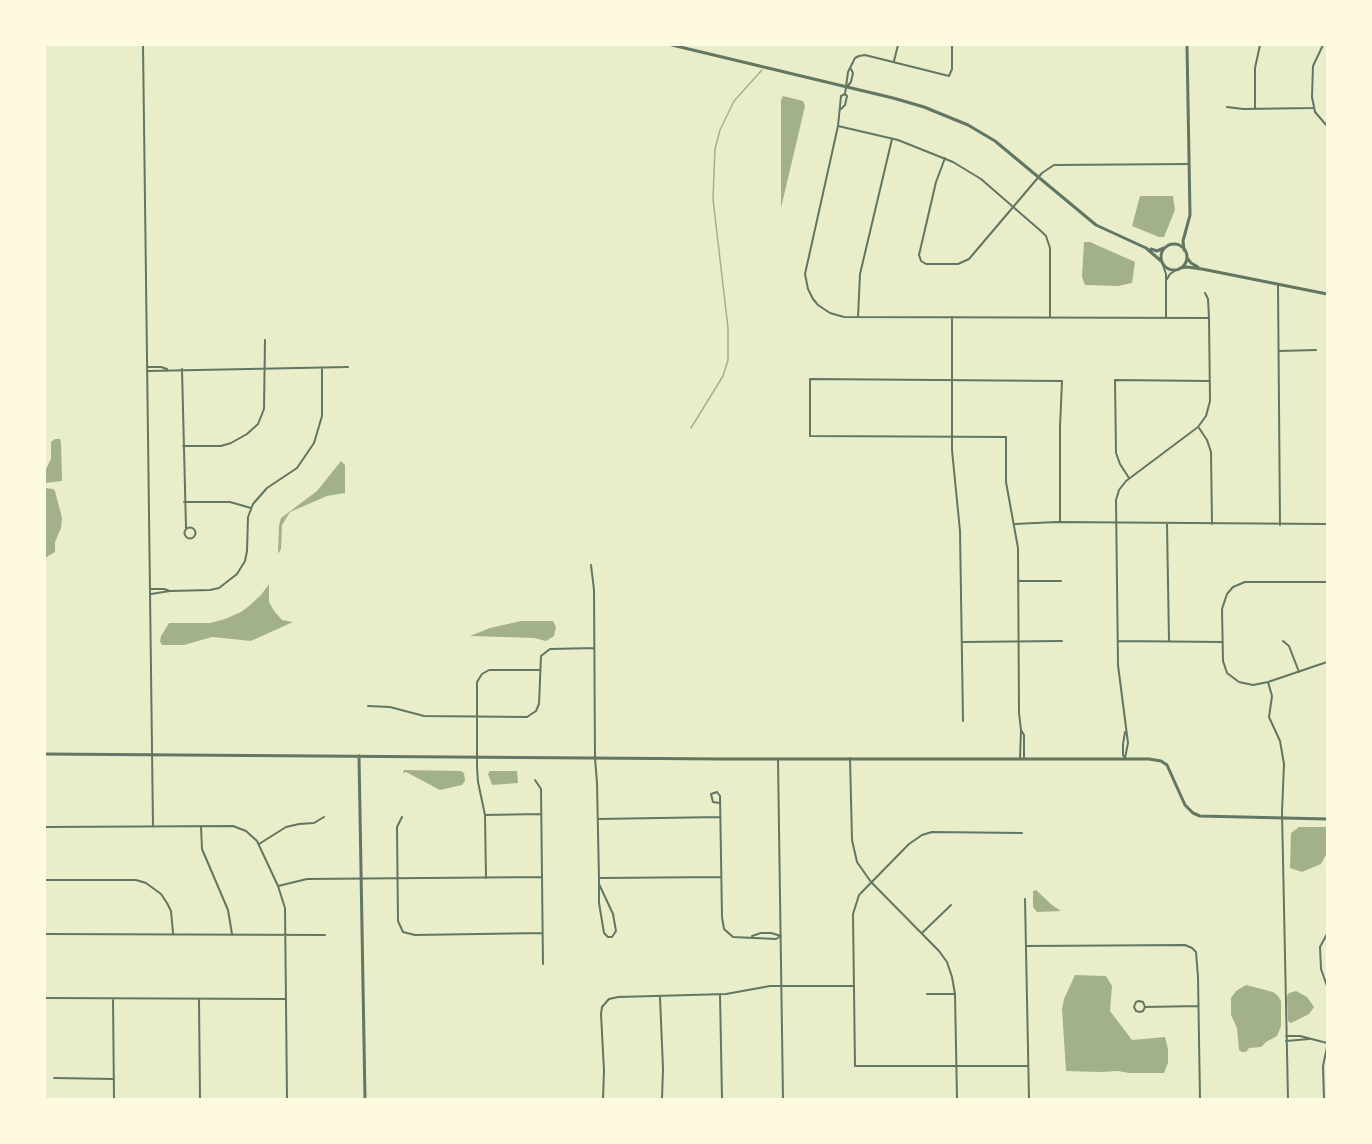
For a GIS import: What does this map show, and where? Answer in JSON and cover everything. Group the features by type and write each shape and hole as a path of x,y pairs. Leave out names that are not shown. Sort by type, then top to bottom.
{"street":[{"path":"143,45 153,826"},
{"path":"672,45 924,107 968,124 995,141 1096,225 1157,251 1178,242 1185,233"},
{"path":"894,61 898,45"},
{"path":"952,45 952,69 949,76 894,61 862,55 855,58 851,69 853,73 851,82 845,94 841,96 839,104 841,109 838,126 805,274 808,289 818,305 834,315 858,317 1209,318"},
{"path":"1187,45 1190,215 1183,244 1191,264 1202,269"},
{"path":"1255,109 1255,68 1260,45"},
{"path":"1323,45 1312,69 1313,108 1319,119 1327,126"},
{"path":"1227,107 1313,108"},
{"path":"838,126 892,139 945,158 975,175 1042,232 1049,242 1050,318"},
{"path":"858,317 860,273 892,139"},
{"path":"945,158 936,182 919,255 921,261 926,264 958,264 967,260 1048,168 1059,164 1188,164"},
{"path":"1171,245 1178,245 1184,250"},
{"path":"1166,247 1162,252 1166,282 1166,318"},
{"path":"1146,248 1168,269 1189,267 1202,269 1327,294"},
{"path":"1166,282 1170,274 1186,262 1187,256"},
{"path":"1278,285 1280,525"},
{"path":"1125,758 1123,755 1125,732 1118,665 1117,497 1121,487 1129,478 1198,427 1209,408 1209,318 1208,299 1205,293"},
{"path":"952,317 952,437 953,473 960,531 963,721"},
{"path":"183,446 221,446 238,439 258,424 264,409 265,340"},
{"path":"1279,351 1316,350"},
{"path":"148,369 161,367 167,369 348,367"},
{"path":"150,591 219,588 240,570 246,556 248,517 251,508 261,493 297,468 312,448 321,422 322,368"},
{"path":"182,369 186,528"},
{"path":"1022,758 1019,713 1017,545 1006,482 1006,437 810,436 810,379 1062,381 1060,522"},
{"path":"1129,478 1119,464 1116,453 1115,380 1209,381"},
{"path":"1198,427 1207,440 1211,452 1212,524"},
{"path":"184,502 230,502 251,508"},
{"path":"1014,525 1060,522 1327,524"},
{"path":"1167,523 1169,641"},
{"path":"591,565 594,590 599,903 604,933 612,937 616,931 611,905 599,884"},
{"path":"1018,581 1061,581"},
{"path":"1327,582 1252,581 1238,584 1227,594 1223,603 1222,642 1224,667 1235,680 1248,685 1268,682 1327,662"},
{"path":"962,642 1062,641"},
{"path":"1118,641 1222,642"},
{"path":"1283,641 1289,646 1299,672"},
{"path":"368,706 390,707 424,716 527,717 536,711 538,704 541,656 550,649 594,648"},
{"path":"486,878 485,815 478,782 477,682 489,669 539,670"},
{"path":"1268,682 1272,696 1269,717 1280,741 1284,764 1282,818 1288,1099"},
{"path":"45,754 595,758 1125,758 1156,760 1167,765 1185,805 1200,816 1327,819"},
{"path":"359,756 365,1099"},
{"path":"778,758 783,1099"},
{"path":"850,758 852,840 857,862 871,882 939,951 947,962 952,976 955,994 957,1099"},
{"path":"536,780 541,789 543,964"},
{"path":"720,803 722,924 733,937 776,939 781,936"},
{"path":"485,815 541,814"},
{"path":"402,816 397,825 398,921 403,932 415,935 542,933"},
{"path":"259,844 286,827 314,823 324,817"},
{"path":"598,819 720,817"},
{"path":"201,826 202,849 228,912 232,934"},
{"path":"45,827 233,826 246,831 259,844 285,908 287,1099"},
{"path":"1022,833 932,832 922,835 909,844 859,895 853,914 855,1066 1028,1066"},
{"path":"278,886 303,879 542,877"},
{"path":"599,879 721,877"},
{"path":"45,879 136,880 154,888 163,896 171,911 173,934"},
{"path":"1024,899 1029,1099"},
{"path":"922,933 951,905"},
{"path":"45,934 325,935"},
{"path":"1327,934 1320,947 1321,969 1327,986"},
{"path":"1026,945 1185,945 1192,948 1196,952 1197,960 1200,1099"},
{"path":"603,1099 601,1014 605,1003 613,998 720,994 781,986 854,986"},
{"path":"720,994 722,1099"},
{"path":"927,994 955,994"},
{"path":"660,997 662,1099"},
{"path":"45,998 285,999"},
{"path":"113,999 114,1099"},
{"path":"199,999 200,1099"},
{"path":"1145,1007 1198,1006"},
{"path":"1286,1036 1327,1042"},
{"path":"1286,1041 1309,1039"},
{"path":"1324,1099 1323,1065 1327,1047"},
{"path":"54,1078 114,1079"}],"shaded area":[{"path":"783,96 803,101 805,106 781,208 781,100"},
{"path":"1140,196 1173,196 1175,210 1164,237 1132,226"},
{"path":"1084,242 1090,242 1135,262 1132,283 1118,286 1085,285 1082,277"},
{"path":"60,439 61,442 62,481 45,483 45,471 51,459 51,442"},
{"path":"341,461 345,465 345,493 327,496 290,512 282,525 281,549 278,554 281,518 317,491"},
{"path":"45,488 55,491 62,518 61,528 55,542 55,552 45,558"},
{"path":"269,584 269,602 274,611 282,620 293,622 251,641 212,637 184,645 162,645 161,636 169,623 210,623 225,619 249,606"},
{"path":"521,621 553,621 556,627 554,636 546,641 534,638 470,636 490,628"},
{"path":"404,770 461,771 464,773 465,781 462,785 440,790 406,772 403,773"},
{"path":"490,771 517,771 518,783 492,785 488,774"},
{"path":"1299,827 1327,827 1327,853 1321,864 1302,872 1290,868 1291,833"},
{"path":"1036,890 1061,911 1037,912 1033,907 1033,891"},
{"path":"1075,975 1106,976 1112,986 1110,1011 1132,1040 1165,1037 1168,1063 1164,1073 1066,1071 1062,1009"},
{"path":"1246,985 1273,992 1278,996 1281,1001 1281,1026 1277,1036 1261,1047 1249,1048 1246,1052 1242,1052 1239,1050 1237,1028 1231,1015 1231,998 1236,991"},
{"path":"1296,991 1307,997 1314,1007 1309,1014 1291,1023 1288,1021 1287,996"}],"waterway":[{"path":"691,428 723,376 728,360 728,328 713,199 715,149 720,130 734,101 762,70"}]}
